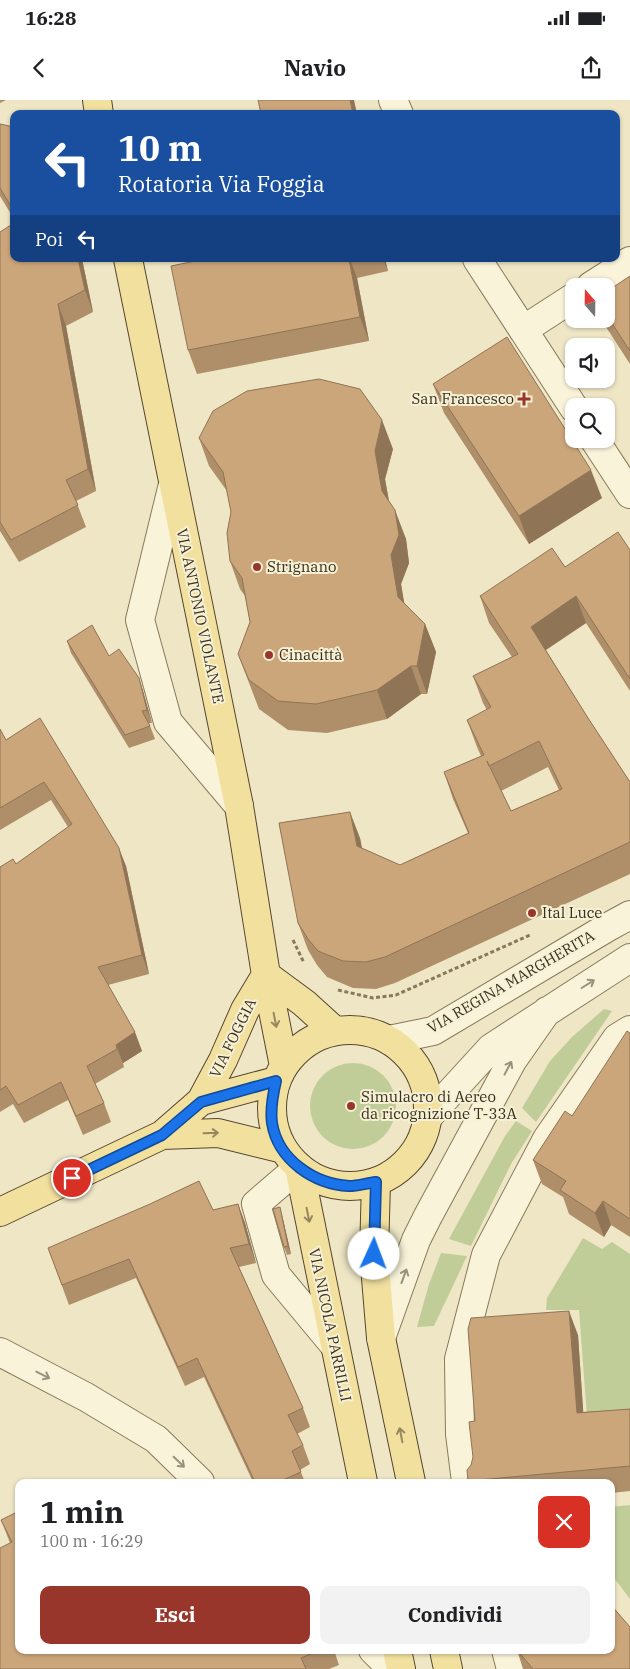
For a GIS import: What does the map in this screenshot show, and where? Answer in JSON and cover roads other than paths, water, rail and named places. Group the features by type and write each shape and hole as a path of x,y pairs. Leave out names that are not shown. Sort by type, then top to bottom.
{"main road":[{"name":"VIA ANTONIO VIOLANTE","path":"129,262 239,806 280,1074"},
{"path":"266,975 304,1003 335,1031"},
{"name":"VIA FOGGIA","path":"201,1102 223,1060 245,1010 266,975"},
{"path":"335,1031 365,1031 389,1040 411,1060 420,1072 426,1089 427,1118 423,1134 416,1149 399,1169 376,1182 351,1186 327,1183 312,1177 291,1158 272,1123 272,1097 280,1074 292,1055 303,1046 318,1037 335,1031"},
{"name":"VIA FOGGIA","path":"0,1212 162,1135 201,1102 280,1074"},
{"name":"VIA FOGGIA","path":"162,1135 218,1132 291,1158"},
{"name":"VIA NICOLA PARRILLI","path":"291,1158 335,1346 362,1479"},
{"path":"376,1182 374,1254 381,1338 410,1479"},
{"path":"398,1654 400,1669"},
{"path":"445,1654 448,1669"}],"street":[{"path":"603,278 630,261"},
{"path":"479,262 567,398"},
{"path":"522,330 565,303"},
{"path":"600,448 630,494"},
{"path":"173,484 140,620 168,722 239,806"},
{"name":"VIA REGINA MARGHERITA","path":"389,1040 433,1031 630,915"},
{"path":"427,1118 491,1048 630,958"},
{"path":"381,1338 416,1240 428,1216 512,1061 547,1010"},
{"path":"466,1479 460,1434 459,1359 486,1255 547,1139 617,1038 630,1030"},
{"path":"291,1158 256,1204 276,1275 335,1346"},
{"path":"0,1352 86,1397 156,1440 197,1479"},
{"path":"377,1654 392,1669"},
{"path":"507,1654 512,1669"}],"place":[{"name":"San Francesco","path":"524,399"},
{"name":"Strignano","path":"257,567"},
{"name":"Cinacittà","path":"269,655"},
{"name":"Ital Luce","path":"532,913"},
{"name":"Simulacro di Aereo da ricognizione T-33A","path":"351,1106"}]}
